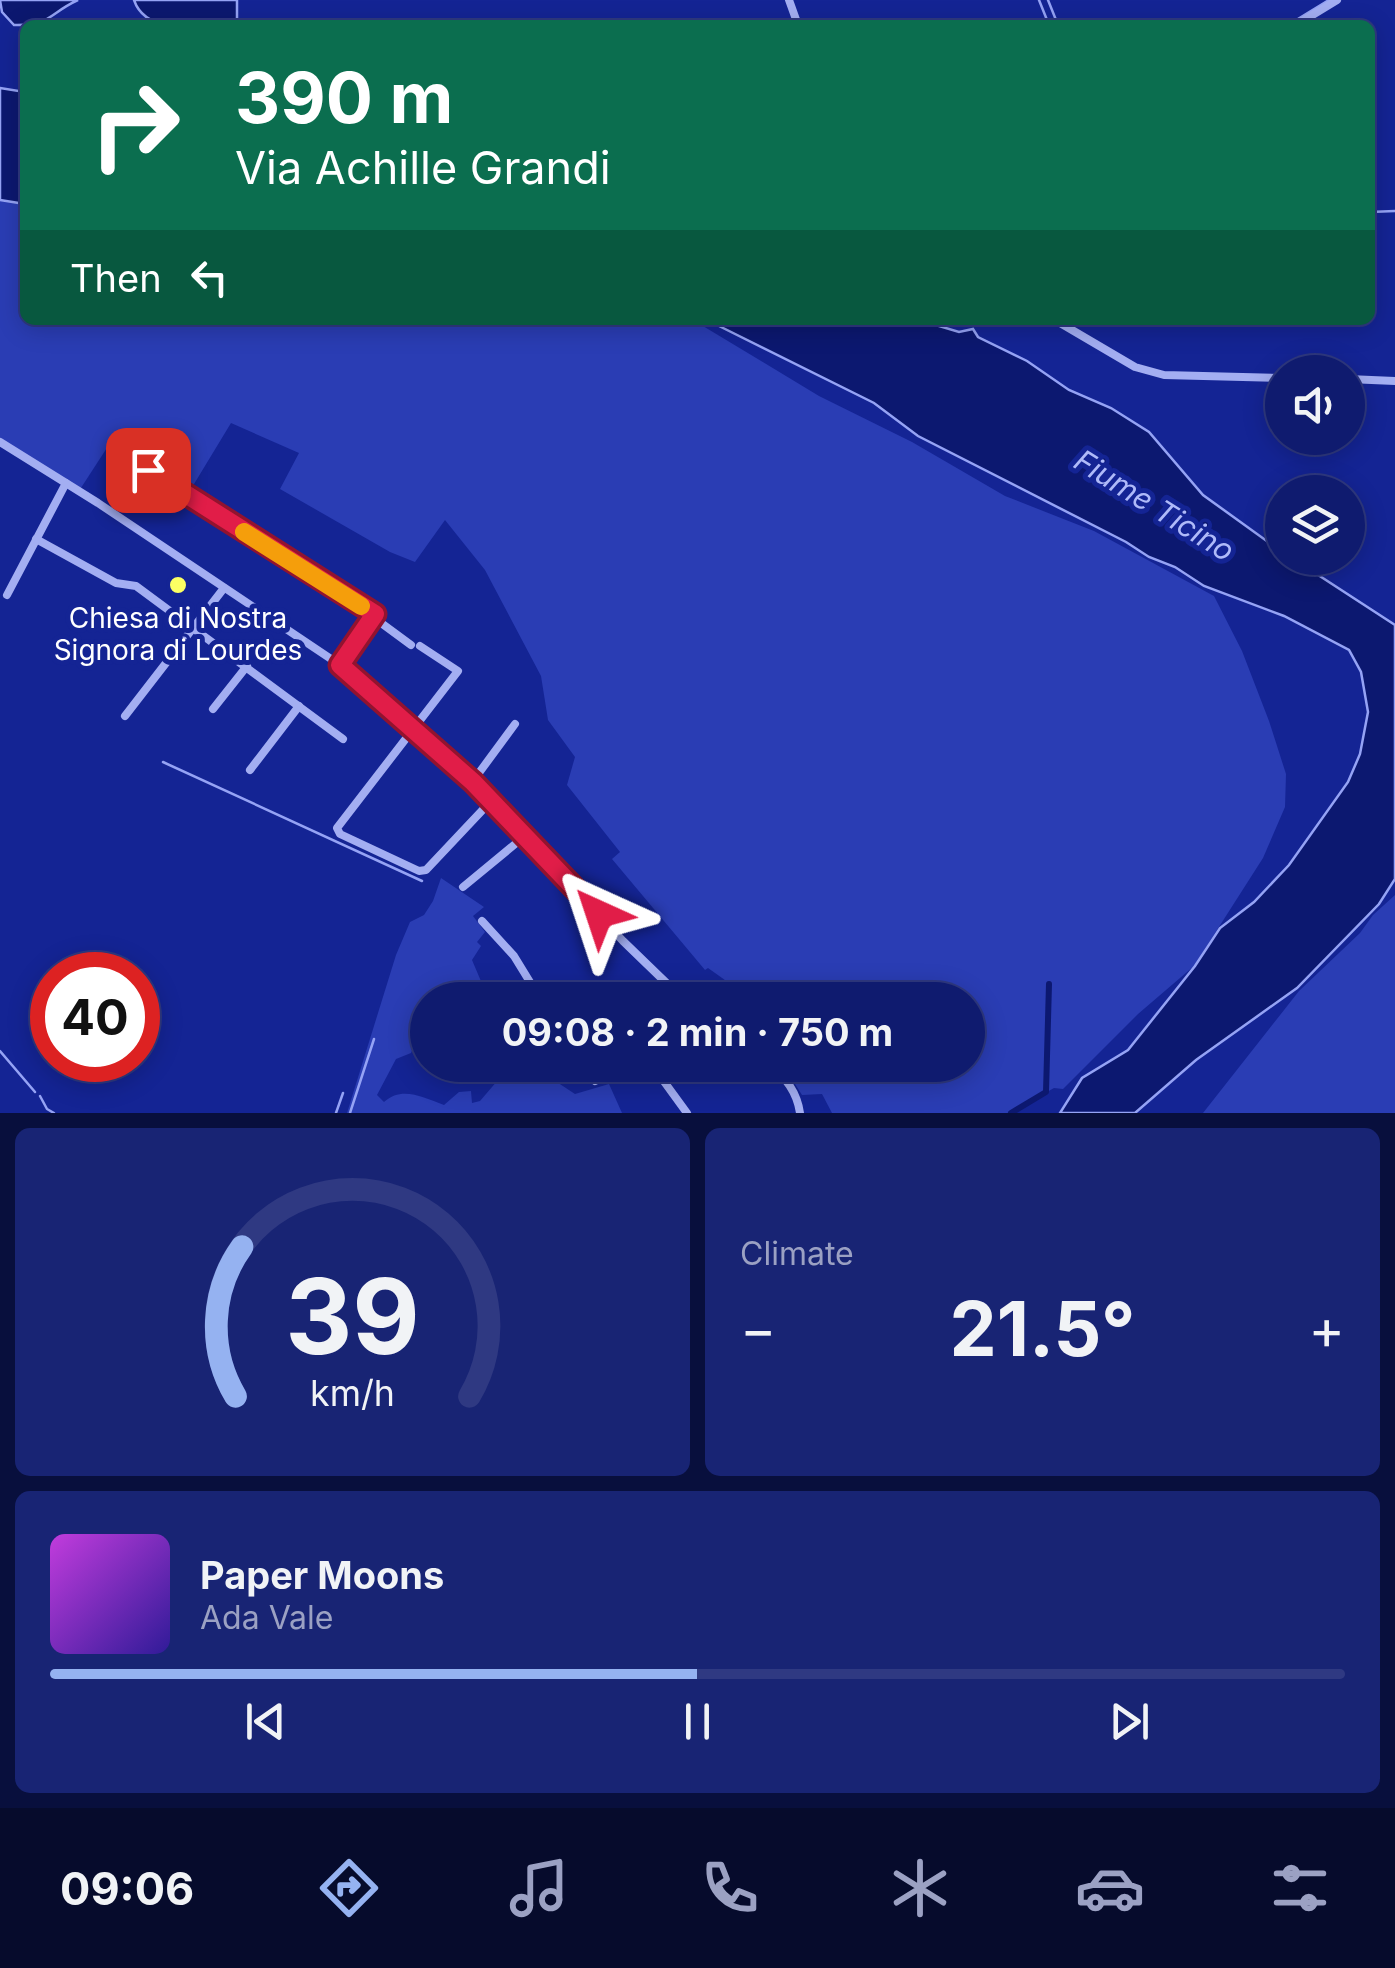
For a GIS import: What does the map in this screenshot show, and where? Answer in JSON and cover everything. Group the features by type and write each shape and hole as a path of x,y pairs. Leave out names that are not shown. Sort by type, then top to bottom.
{"street":[{"path":"1304,20 1337,0"},
{"path":"1063,325 1126,362 1164,375 1265,378"},
{"path":"1365,380 1395,381"},
{"path":"0,442 340,665 492,800 665,982"},
{"path":"147,470 375,614 340,665"},
{"path":"7,595 66,483"},
{"path":"36,540 116,583 136,586 343,739"},
{"path":"125,716 224,588"},
{"path":"373,618 458,672 342,820 337,828 340,834 419,871 432,865 492,800"},
{"path":"213,709 247,666"},
{"path":"250,770 299,706"},
{"path":"473,782 515,724"},
{"path":"463,886 526,835"},
{"path":"482,921 514,956 530,982"},
{"path":"664,1082 687,1113"},
{"path":"787,1082 797,1112"}],"shaded area":[{"path":"0,200 20,203 20,325 701,325 819,396 912,442 1005,496 1094,531 1214,596 1242,651 1269,721 1286,774 1285,807 1263,858 1194,966 1138,1014 1063,1089 1054,1088 1010,1113 832,1113 822,1094 802,1095 794,1082 985,1082 985,982 728,982 708,968 705,970 612,859 620,852 567,785 575,757 548,720 541,676 485,570 445,520 415,562 390,552 280,489 299,453 231,423 191,489 114,437 77,494 0,446"},
{"path":"441,878 484,907 473,916 485,932 477,942 481,946 472,960 481,982 410,982 410,1053 396,1059 377,1095 384,1102 405,1094 444,1105 459,1092 471,1091 472,1103 480,1101 496,1082 557,1082 575,1094 609,1084 622,1113 347,1113 396,955 410,922 424,915"},
{"path":"1395,895 1395,1113 1203,1113 1299,991"}],"water":[{"path":"0,0 78,0 45,20 20,20 20,25 14,25 2,12"},
{"path":"134,0 237,0 237,20 151,20"},
{"path":"0,88 20,91 20,203 0,200"},
{"name":"Fiume Ticino","path":"717,325 936,325 959,332 973,329 978,337 1149,432 1203,495 1265,540 1265,575 1318,575 1395,625 1395,879 1379,904 1297,988 1196,1060 1135,1113 1060,1113 1082,1078 1128,1050 1220,928 1254,902 1289,865 1348,782 1360,754 1368,712 1361,672 1349,650 1284,616 1204,586 1175,567 918,436 874,403"}],"waterway":[{"path":"1039,0 1047,20"},
{"path":"1048,0 1056,20"},
{"path":"1296,20 1329,0"},
{"path":"1375,212 1395,211"},
{"path":"163,762 422,881"},
{"path":"1011,1113 1046,1092 1049,984"},
{"path":"350,1113 374,1039"},
{"path":"0,1051 35,1092"},
{"path":"336,1113 343,1093"},
{"path":"40,1096 54,1113"}],"slow traffic":[{"path":"244,532 361,606"}],"place":[{"name":"Chiesa di Nostra Signora di Lourdes","path":"178,585"}],"route":[{"path":"148,470 375,614 340,665 492,800 599,914"}]}
